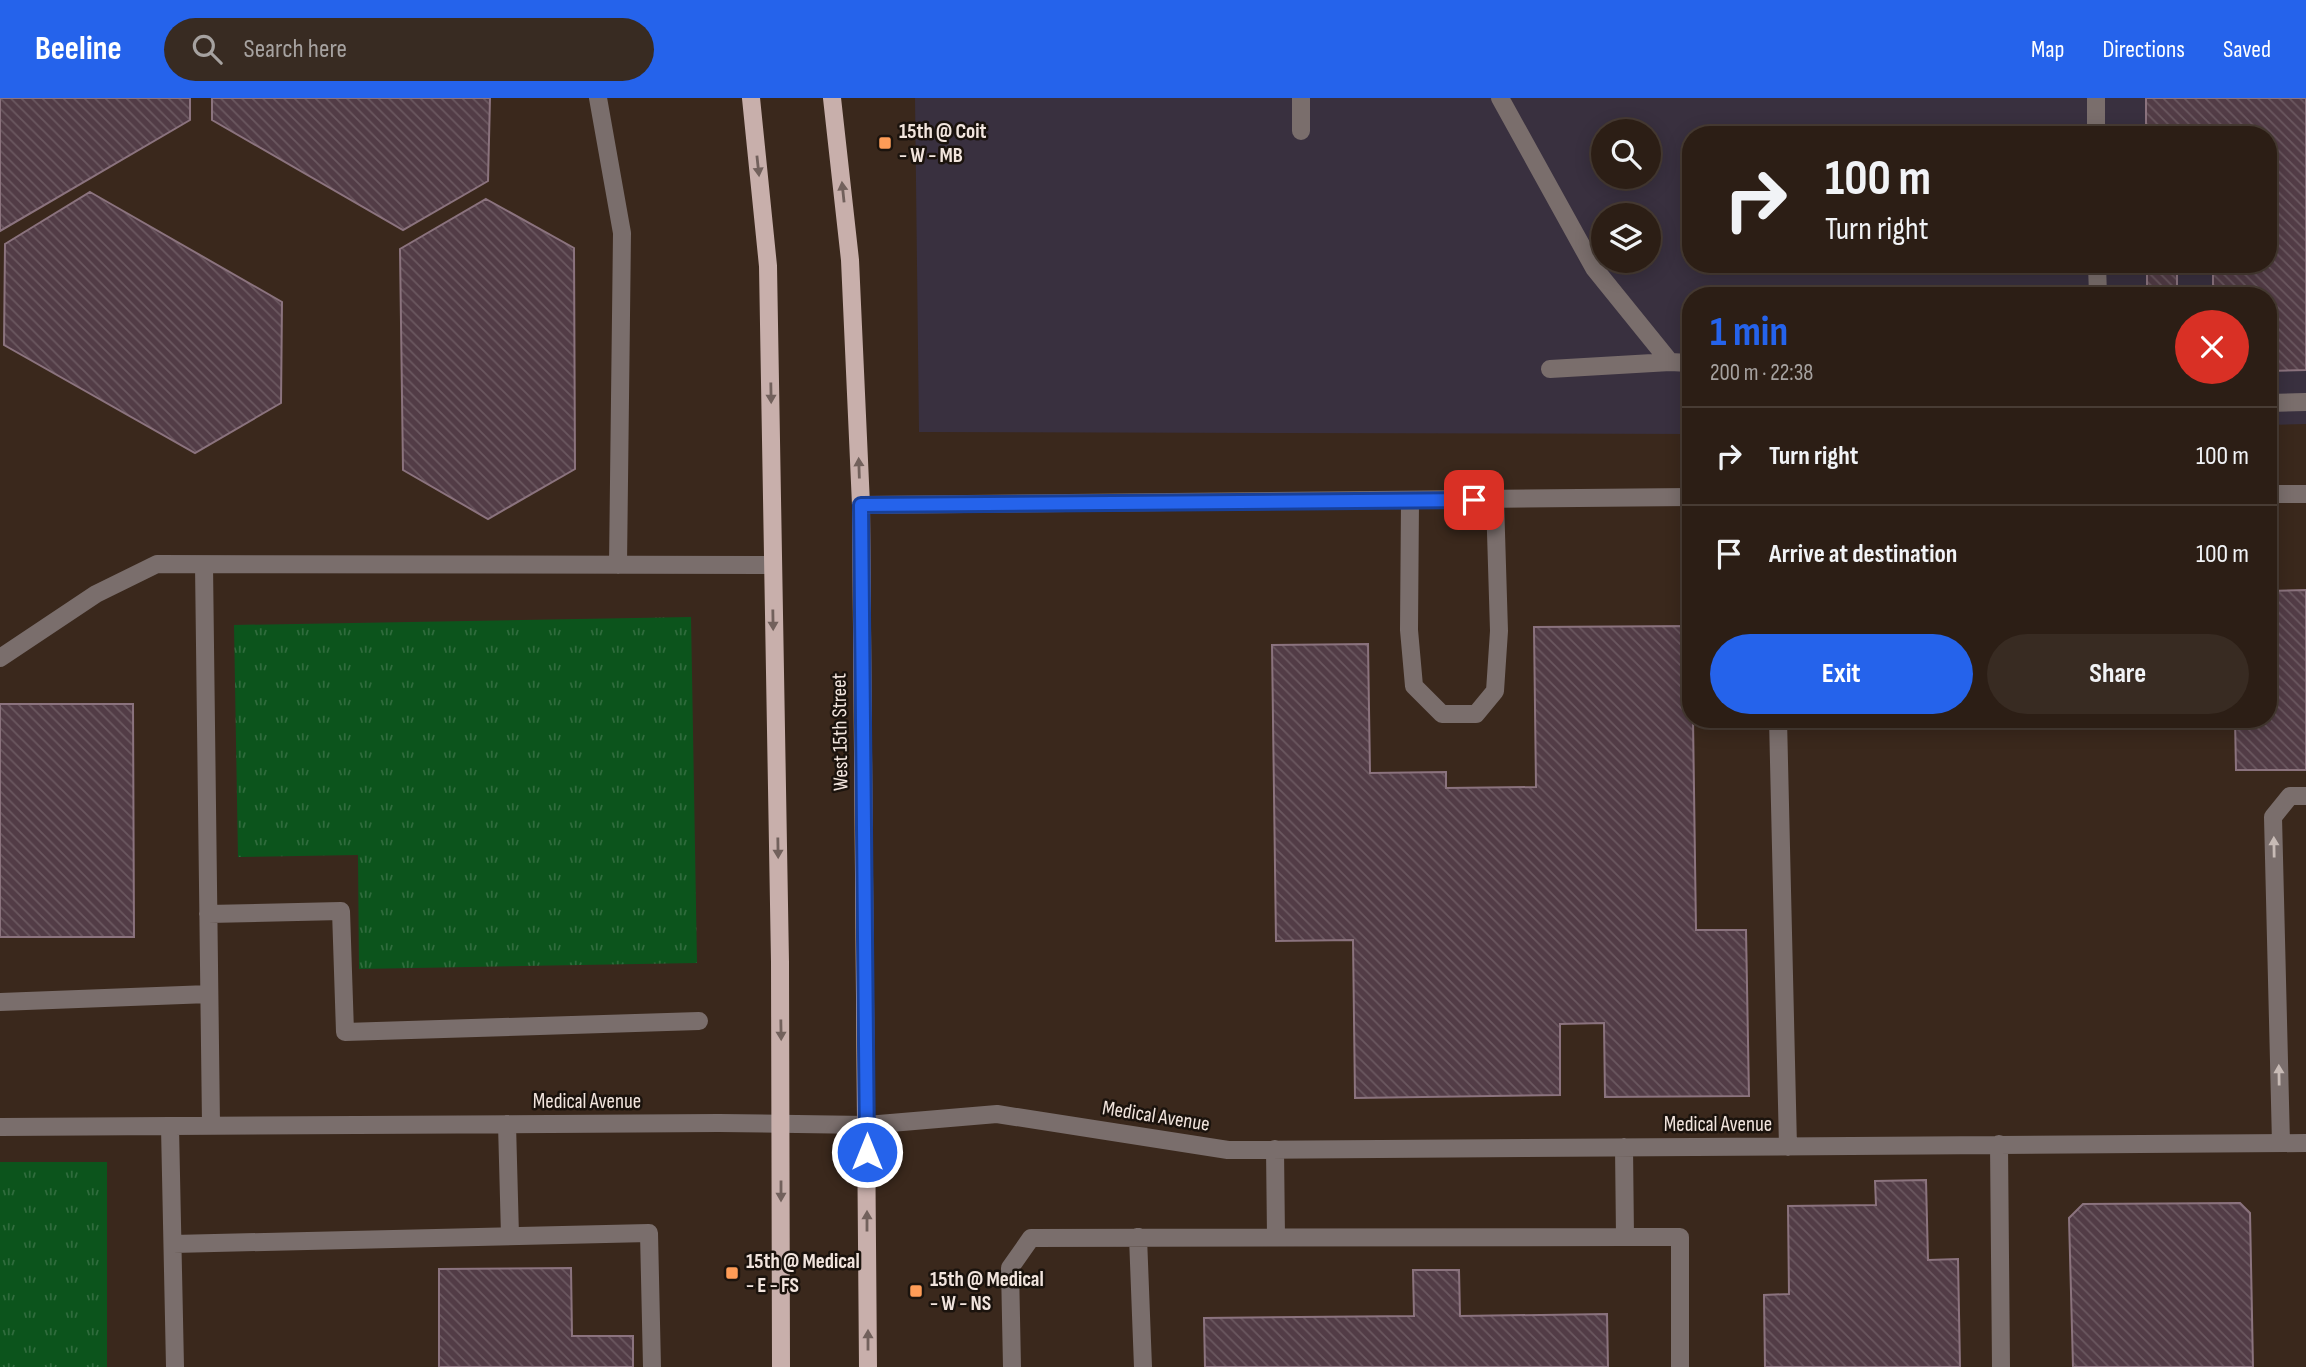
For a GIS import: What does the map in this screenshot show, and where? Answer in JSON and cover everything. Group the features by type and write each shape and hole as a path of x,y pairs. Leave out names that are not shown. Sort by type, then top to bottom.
{"main road":[{"path":"751,98 768,266 782,1123 781,1367"},
{"name":"West 15th Street","path":"832,98 850,260 861,505 868,1367"}],"street":[{"path":"598,98 621,233 618,565"},
{"path":"1301,98 1301,131"},
{"path":"1500,98 1594,268 1670,362"},
{"path":"2096,98 2096,126"},
{"path":"1550,369 1682,363"},
{"path":"2277,403 2306,402"},
{"path":"2277,494 2306,494"},
{"path":"861,505 1682,497"},
{"path":"1410,501 1409,629 1414,686 1441,713 1476,713 1496,691 1499,631 1495,500"},
{"path":"0,658 96,594 157,564 772,565"},
{"path":"204,565 211,1125"},
{"path":"1778,728 1787,1147"},
{"path":"2281,1143 2273,817 2290,796 2306,796"},
{"path":"208,914 341,911 345,1032 699,1021"},
{"path":"0,1002 209,993"},
{"name":"Medical Avenue","path":"0,1127 782,1123 867,1125 997,1114 1228,1150 2306,1143"},
{"path":"507,1124 510,1236"},
{"path":"170,1128 175,1367"},
{"path":"1999,1144 2001,1367"},
{"path":"1624,1147 1625,1237"},
{"path":"1275,1149 1276,1237"},
{"path":"173,1244 649,1233 652,1367"},
{"path":"1138,1237 1143,1367"},
{"path":"1012,1367 1010,1268 1031,1238 1680,1237 1680,1367"}],"shaded area":[{"path":"915,98 2306,98 2306,424 2277,425 2277,287 1682,287 1682,434 919,432"}],"green space":[{"path":"691,617 697,963 359,969 358,855 238,857 234,625"},
{"path":"0,1162 107,1162 107,1367 0,1367"}],"building":[{"path":"0,98 190,98 190,120 0,231"},
{"path":"212,98 490,98 488,181 403,230 212,120"},
{"path":"2146,98 2306,98 2306,370 2277,371 2277,287 2213,287 2213,273 2277,273 2277,126 2146,126"},
{"path":"90,192 282,302 281,403 195,453 4,345 5,244"},
{"path":"486,199 574,248 575,469 488,519 403,470 400,249"},
{"path":"2147,273 2177,273 2177,287 2147,287"},
{"path":"2306,590 2306,770 2236,770 2235,728 2277,728 2277,591"},
{"path":"1682,626 1682,728 1693,728 1696,930 1746,930 1749,1096 1605,1097 1604,1023 1560,1024 1560,1095 1355,1098 1353,940 1276,941 1272,645 1368,644 1370,773 1446,772 1446,788 1536,787 1534,627"},
{"path":"0,704 133,704 134,937 0,937"},
{"path":"1926,1180 1928,1260 1958,1259 1960,1367 1765,1367 1764,1295 1789,1294 1788,1206 1876,1205 1875,1181"},
{"path":"2240,1203 2250,1213 2253,1367 2073,1367 2069,1218 2083,1204"},
{"path":"571,1268 572,1336 633,1336 633,1367 439,1367 439,1269"},
{"path":"1413,1270 1459,1270 1460,1316 1607,1314 1608,1367 1205,1367 1204,1318 1414,1316"}],"place":[{"name":"15th @ Coit - W - MB","path":"885,143"},
{"name":"15th @ Medical - E - FS","path":"732,1273"},
{"name":"15th @ Medical - W - NS","path":"916,1291"}],"route":[{"path":"867,1152 861,505 1474,500"}]}
